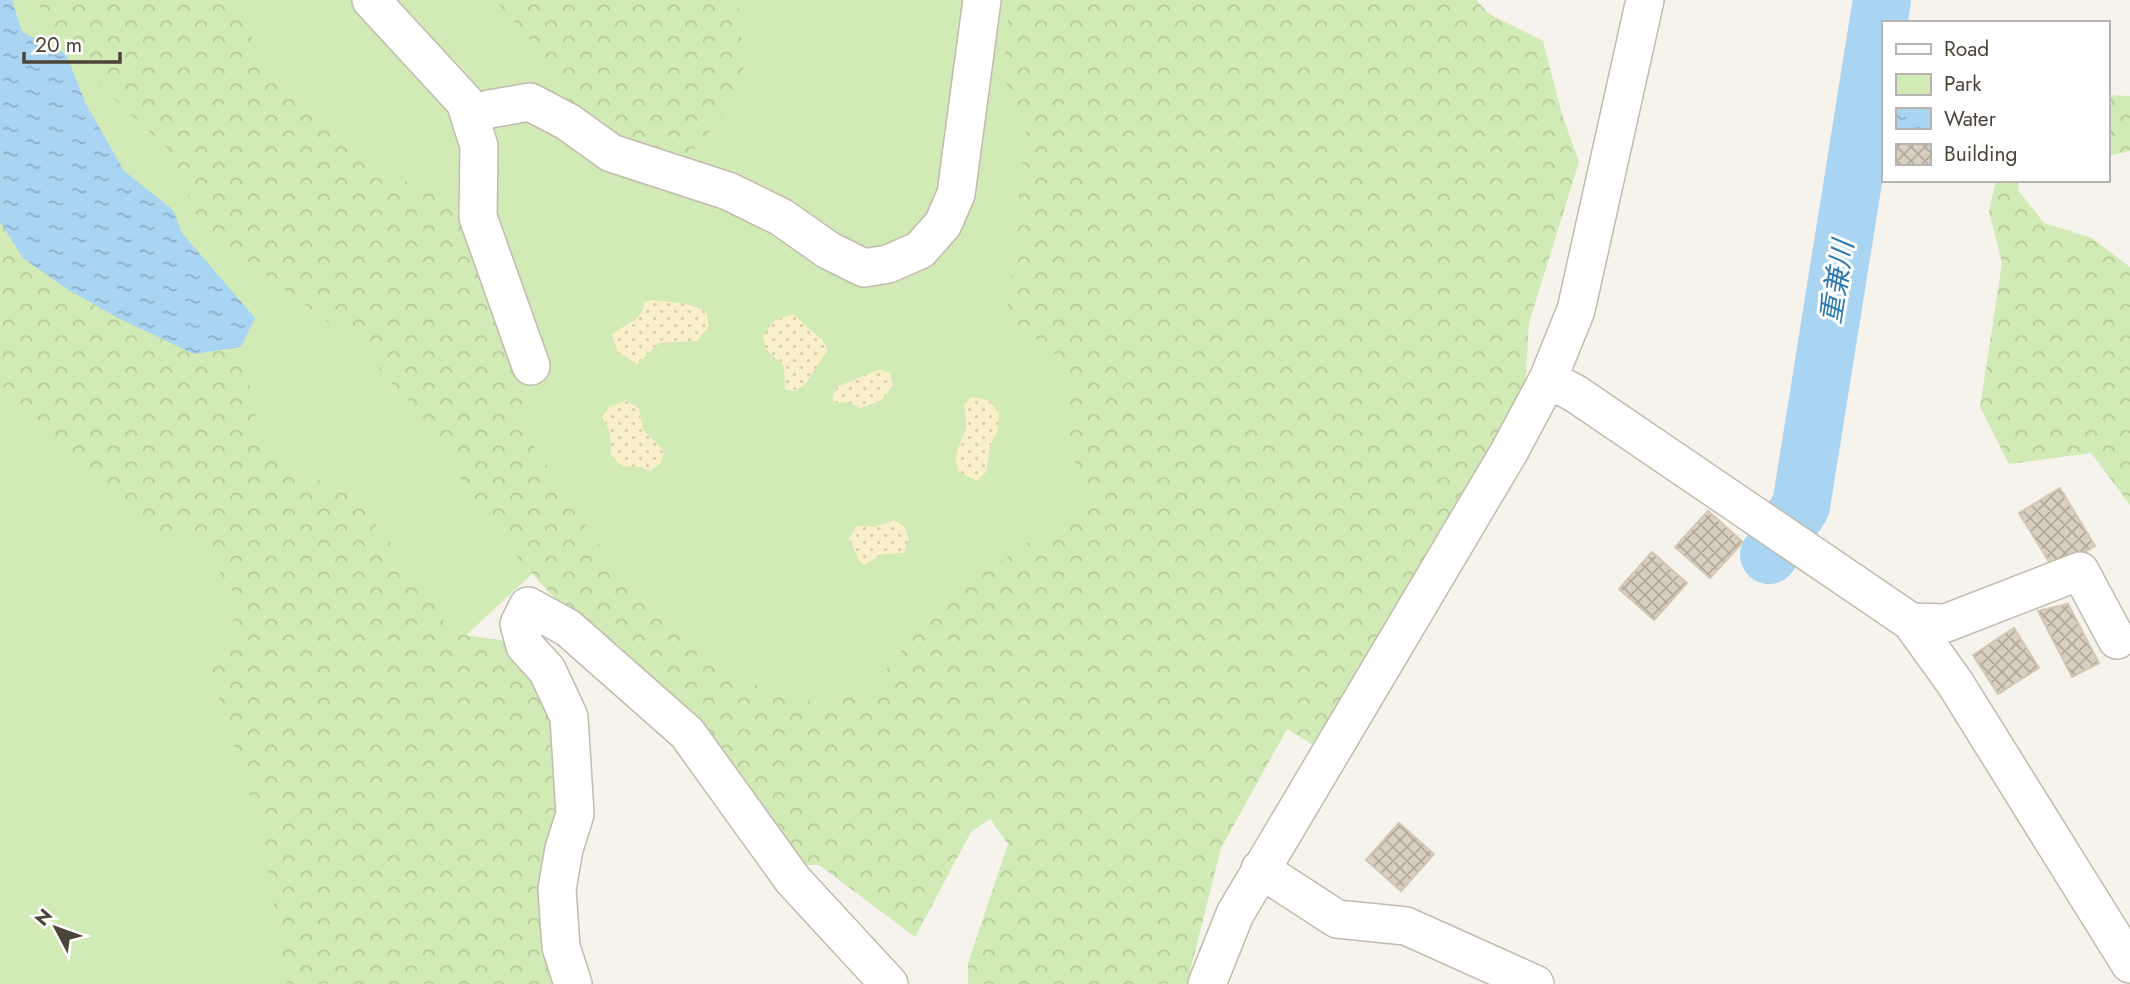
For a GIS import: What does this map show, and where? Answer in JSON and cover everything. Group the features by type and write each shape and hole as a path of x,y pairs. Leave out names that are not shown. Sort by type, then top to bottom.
{"street":[{"path":"371,0 465,102 479,146 478,217 531,366"},
{"path":"471,118 489,109 530,102 568,122 611,153 728,191 781,217 828,250 864,268 888,264 920,250 943,224 956,194 982,0"},
{"path":"1207,984 1235,914 1260,869 1509,452 1548,379 1576,310 1645,0"},
{"path":"1548,379 1576,394 1911,622 1955,683 2130,964"},
{"path":"1911,622 1946,623 2080,571 2117,640"},
{"path":"573,984 561,947 557,889 564,849 575,814 569,717 547,670 525,646 519,624 528,606 568,628 687,733 793,880 889,984"},
{"path":"1260,869 1337,919 1406,926 1535,984"}],"green space":[{"path":"0,0 1056,0 1119,534 869,729 775,726 553,554 317,775 344,984 0,984"},
{"path":"35,0 242,0 261,72 394,175 462,209 516,354 532,443 600,546 640,591 747,682 818,704 867,693 940,604 1037,536 1087,518 1065,419 1068,364 1007,316 1026,129 1003,76 1010,0 1476,0 1489,14 1543,41 1562,114 1579,162 1529,323 1525,390 1318,748 1287,729 1221,848 1187,984 968,984 968,963 1008,844 990,819 971,832 915,937 819,865 798,865 701,726 556,600 481,516 437,434 359,346 201,226 167,148 89,75"},
{"path":"495,0 733,0 739,9 745,90 681,165 618,143 571,107 531,41"},
{"path":"2109,95 2130,96 2130,151 2109,156"},
{"path":"1996,182 2019,182 2018,190 2044,223 2092,238 2130,267 2130,505 2091,453 2009,464 1980,407 2002,263 1989,211"},
{"path":"0,222 23,258 67,289 118,318 194,354 241,347 263,452 356,499 420,581 450,633 514,642 566,716 569,984 286,984 261,831 210,670 241,604 192,530 145,533 0,383"}],"sand":[{"path":"651,300 687,304 706,311 709,326 697,341 659,343 637,364 618,352 612,335 636,318 644,303"},
{"path":"793,314 822,340 828,350 806,383 795,391 785,390 784,366 766,349 763,336 774,321"},
{"path":"880,369 890,373 893,385 881,401 860,408 849,402 836,403 832,398 837,387"},
{"path":"971,397 988,400 999,412 998,431 990,446 986,472 977,481 959,472 956,459 966,428 964,405"},
{"path":"626,400 639,409 643,430 664,451 661,463 650,471 640,467 621,466 611,454 610,432 602,417 608,408"},
{"path":"894,520 904,526 909,539 903,553 883,554 864,565 849,539 856,526 875,527"}],"water":[{"path":"0,0 12,0 22,32 66,54 86,104 124,171 173,210 182,233 255,318 241,347 194,354 118,318 67,289 23,258 0,222"}],"building":[{"path":"2060,488 2095,546 2054,570 2019,513"},
{"path":"1708,511 1743,542 1710,578 1675,547"},
{"path":"1652,552 1687,583 1654,620 1619,589"},
{"path":"2068,604 2099,663 2072,677 2038,611"},
{"path":"2014,628 2039,668 1998,694 1973,655"},
{"path":"1399,823 1434,854 1401,891 1366,860"}],"waterway":[{"name":"重兼川","path":"1769,555 1801,506 1882,0"}]}
